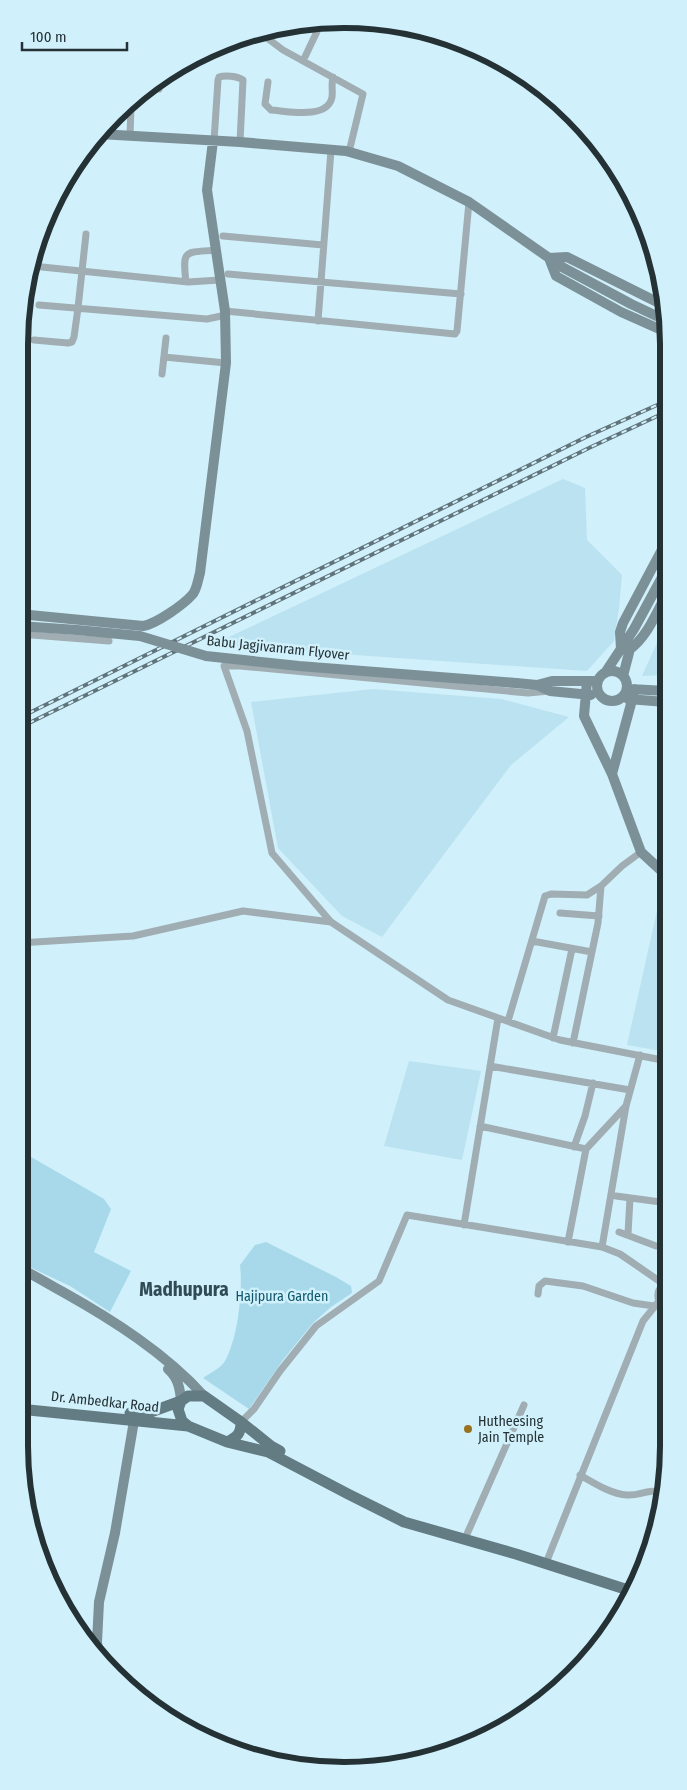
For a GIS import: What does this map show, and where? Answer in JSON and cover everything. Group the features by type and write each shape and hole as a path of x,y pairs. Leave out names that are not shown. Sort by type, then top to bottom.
{"main road":[{"name":"Dr. Ambedkar Road","path":"28,1410 135,1417 182,1401 188,1396 204,1396"},
{"path":"204,1396 271,1446 350,1489 407,1516 546,1560 625,1589"},
{"path":"182,1401 178,1409 182,1421 188,1426"},
{"name":"Dr. Ambedkar Road","path":"28,1403 188,1426 227,1442 268,1452 404,1522 546,1560"},
{"path":"227,1442 237,1438 241,1431 241,1422"},
{"path":"546,1560 628,1583"}],"street":[{"path":"303,61 318,28"},
{"path":"266,37 283,50 363,94 349,152"},
{"path":"28,615 143,626 176,609 194,594 200,573 226,363 224,277 216,250 207,190 214,141 218,80 222,76 243,80 240,142"},
{"path":"268,82 264,104 267,108 271,110 314,112 322,110 332,98 333,77"},
{"path":"130,136 131,110"},
{"path":"107,134 240,142 331,150 349,152 398,166 469,202 562,267 658,317"},
{"path":"318,321 331,150"},
{"path":"38,304 207,319 225,313 452,334 457,331 469,202"},
{"path":"34,340 72,342 78,308 86,234"},
{"path":"223,236 323,245"},
{"path":"186,282 184,262 188,253 216,250"},
{"path":"549,258 567,257 657,301"},
{"path":"549,258 556,276 621,312 659,329"},
{"path":"42,267 186,282 202,282 224,277 321,282 461,294"},
{"path":"162,374 166,338"},
{"path":"164,357 226,363"},
{"path":"623,676 625,650 620,632 660,553"},
{"path":"600,696 597,686 601,677 625,650 660,581"},
{"path":"625,650 637,644 660,606"},
{"name":"Babu Jagjivanram Flyover","path":"28,627 140,636 206,656 299,666 537,685"},
{"path":"28,635 109,641"},
{"path":"660,691 632,692 618,701 608,701 600,696 585,694 550,691 528,693 224,666 247,732 272,853 331,922 448,1000 553,1038 660,1060"},
{"path":"537,685 552,680 586,681 614,671 623,676 632,692 612,774"},
{"path":"586,681 584,716 612,774 641,852 660,870"},
{"path":"537,685 550,691"},
{"path":"632,692 660,700"},
{"path":"508,1022 545,896 551,894 587,895 601,886 622,866 641,852"},
{"path":"574,1042 599,916 601,886"},
{"path":"28,942 133,936 243,911 331,922"},
{"path":"560,913 599,916"},
{"path":"532,941 592,952"},
{"path":"553,1038 572,948"},
{"path":"464,1225 498,1018"},
{"path":"602,1248 626,1106 640,1056"},
{"path":"490,1066 630,1090"},
{"path":"574,1147 585,1116 593,1083"},
{"path":"568,1242 586,1149 626,1106"},
{"path":"480,1126 586,1149"},
{"path":"616,1196 660,1202"},
{"path":"628,1234 630,1198"},
{"path":"241,1422 254,1409 280,1371 316,1326 379,1282 407,1215 602,1248 620,1254 660,1280"},
{"path":"619,1232 660,1246"},
{"path":"28,1272 90,1307 160,1356 204,1396"},
{"path":"28,1278 88,1312 154,1357 176,1376 182,1401"},
{"path":"538,1294 539,1286 545,1280 582,1286 633,1304 660,1305"},
{"path":"546,1560 643,1321 656,1304 660,1289"},
{"path":"467,1534 524,1405"},
{"path":"97,1644 99,1602 115,1533 135,1417"},
{"path":"580,1475 604,1488 626,1495 646,1491 656,1492"}],"shaded area":[{"path":"563,479 585,488 587,540 622,575 614,641 587,671 212,645"},
{"path":"660,636 660,675 642,676"},
{"path":"373,689 501,699 569,717 511,765 382,937 342,916 278,848 251,702"},
{"path":"660,897 660,1051 627,1045"},
{"path":"409,1061 481,1071 462,1160 384,1146"}],"green space":[{"path":"28,1155 104,1199 111,1209 94,1252 131,1271 110,1312 70,1286 28,1266"},
{"name":"Hajipura Garden","path":"266,1242 336,1277 351,1286 352,1293 331,1307 313,1323 283,1360 249,1409 203,1378 221,1366 230,1351 238,1314 241,1287 240,1265 255,1245"}],"railway":[{"path":"28,714 586,437 660,404"},
{"path":"28,724 660,415"}],"place":[{"name":"Hutheesing Jain Temple","path":"468,1429"}],"district":[{"name":"Madhupura","path":"184,1289"}]}
